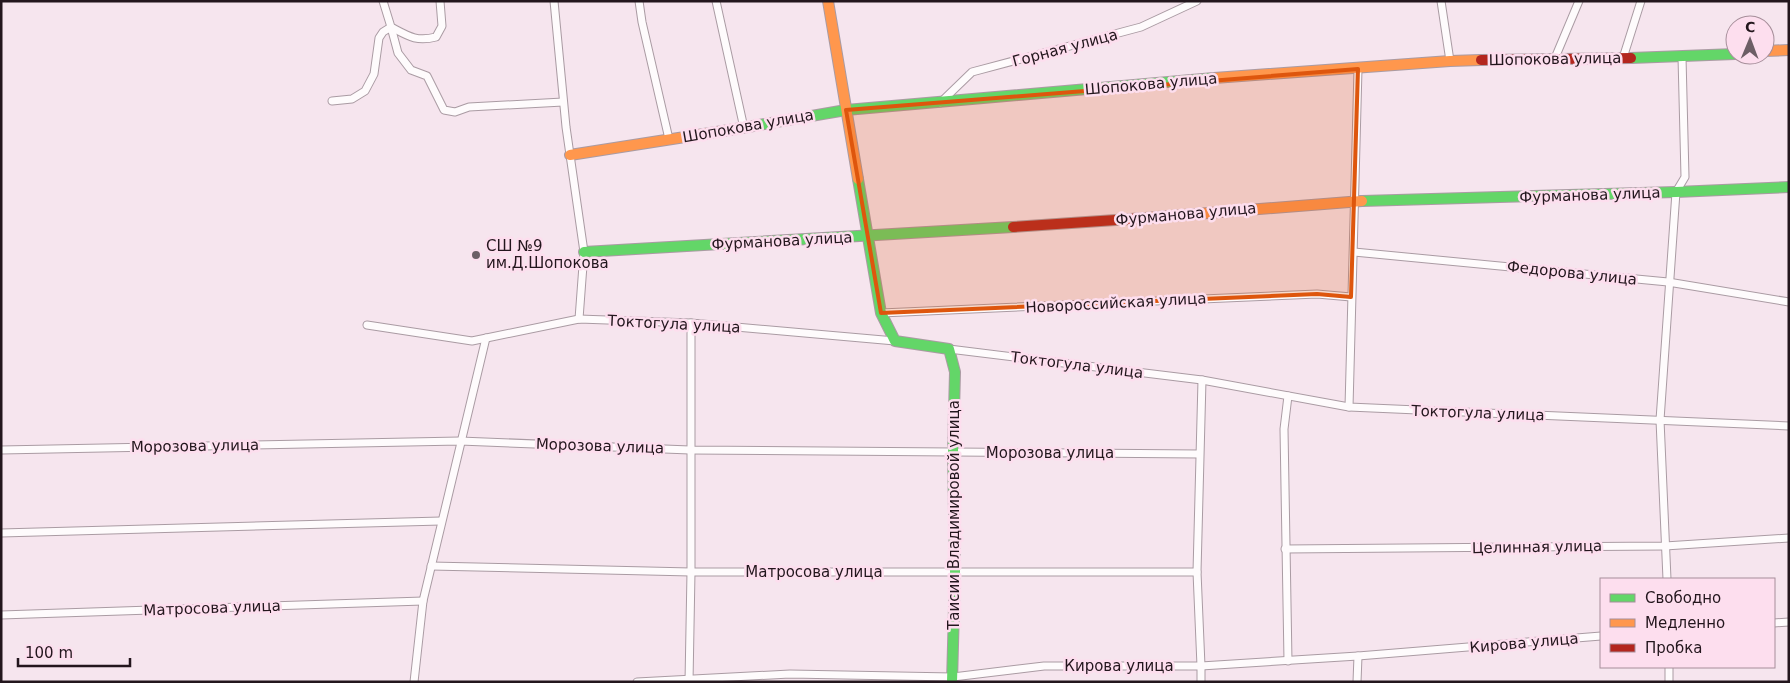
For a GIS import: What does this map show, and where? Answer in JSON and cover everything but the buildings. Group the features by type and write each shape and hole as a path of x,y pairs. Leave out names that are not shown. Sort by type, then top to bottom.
{"street":[{"path":"383,1 398,53 411,70 428,76 444,110 455,112 469,107 563,102"},
{"path":"391,27 409,36 423,40 436,37 442,26 440,1"},
{"path":"554,1 563,102 584,252 579,319"},
{"path":"639,1 642,22 670,139"},
{"path":"716,1 744,128"},
{"path":"828,1 881,314 895,341"},
{"name":"Горная улица","path":"940,103 972,72 1141,27 1197,1"},
{"path":"1441,1 1450,61"},
{"path":"1555,58 1579,1"},
{"path":"1623,58 1640,1"},
{"path":"332,101 352,98 365,91 374,74 379,38 383,32 391,27"},
{"path":"1775,51 1789,50"},
{"name":"Шопокова улица","path":"570,155 846,110 1160,82 1450,61 1725,55"},
{"path":"1667,578 1660,420 1668,282 1676,192 1685,177 1682,57"},
{"path":"1349,407 1358,69"},
{"name":"Фурманова улица","path":"584,252 1092,222 1354,201 1789,187"},
{"name":"Федорова улица","path":"1354,252 1668,282 1789,302"},
{"name":"Новороссийская улица","path":"881,314 1317,294 1351,297"},
{"name":"Токтогула улица","path":"366,325 472,341 579,319 691,323 895,341 1202,380 1349,407 1789,426"},
{"path":"689,681 691,323"},
{"path":"414,682 423,601 486,338"},
{"name":"Таисии Владимировой улица","path":"949,349 955,372 953,679"},
{"path":"1201,682 1197,572 1202,380"},
{"path":"1288,396 1284,429 1288,661"},
{"name":"Морозова улица","path":"1,450 460,441 690,450 1199,454"},
{"path":"1,532 441,521"},
{"name":"Целинная улица","path":"1285,549 1665,546 1789,538"},
{"name":"Матросова улица","path":"431,566 691,572 1197,572"},
{"name":"Матросова улица","path":"1,616 423,601"},
{"path":"1775,623 1789,622"},
{"name":"Кирова улица","path":"637,682 689,681 790,674 953,679 1044,666 1201,666 1358,656 1600,636"},
{"path":"1357,682 1358,656"},
{"path":"1669,668 1669,682"}],"highlighted area":[{"path":"1358,69 1351,297 1317,294 881,313 846,110"}],"traffic: fast":[{"path":"1631,58 1725,54"},
{"path":"736,129 846,110 1214,78"},
{"path":"858,179 881,313 895,341 949,349 955,372 953,452 955,572 952,682"},
{"path":"1362,201 1789,187"},
{"path":"584,252 1013,227"}],"traffic: slow":[{"path":"828,1 858,179"},
{"path":"1775,51 1789,50"},
{"path":"1214,78 1481,60"},
{"path":"570,155 736,129"},
{"path":"1145,218 1362,201"}],"traffic: jam":[{"path":"1481,60 1631,58"},
{"path":"1013,227 1145,218"}],"place":[{"name":"СШ №9 им.Д.Шопокова","path":"476,255"}]}
